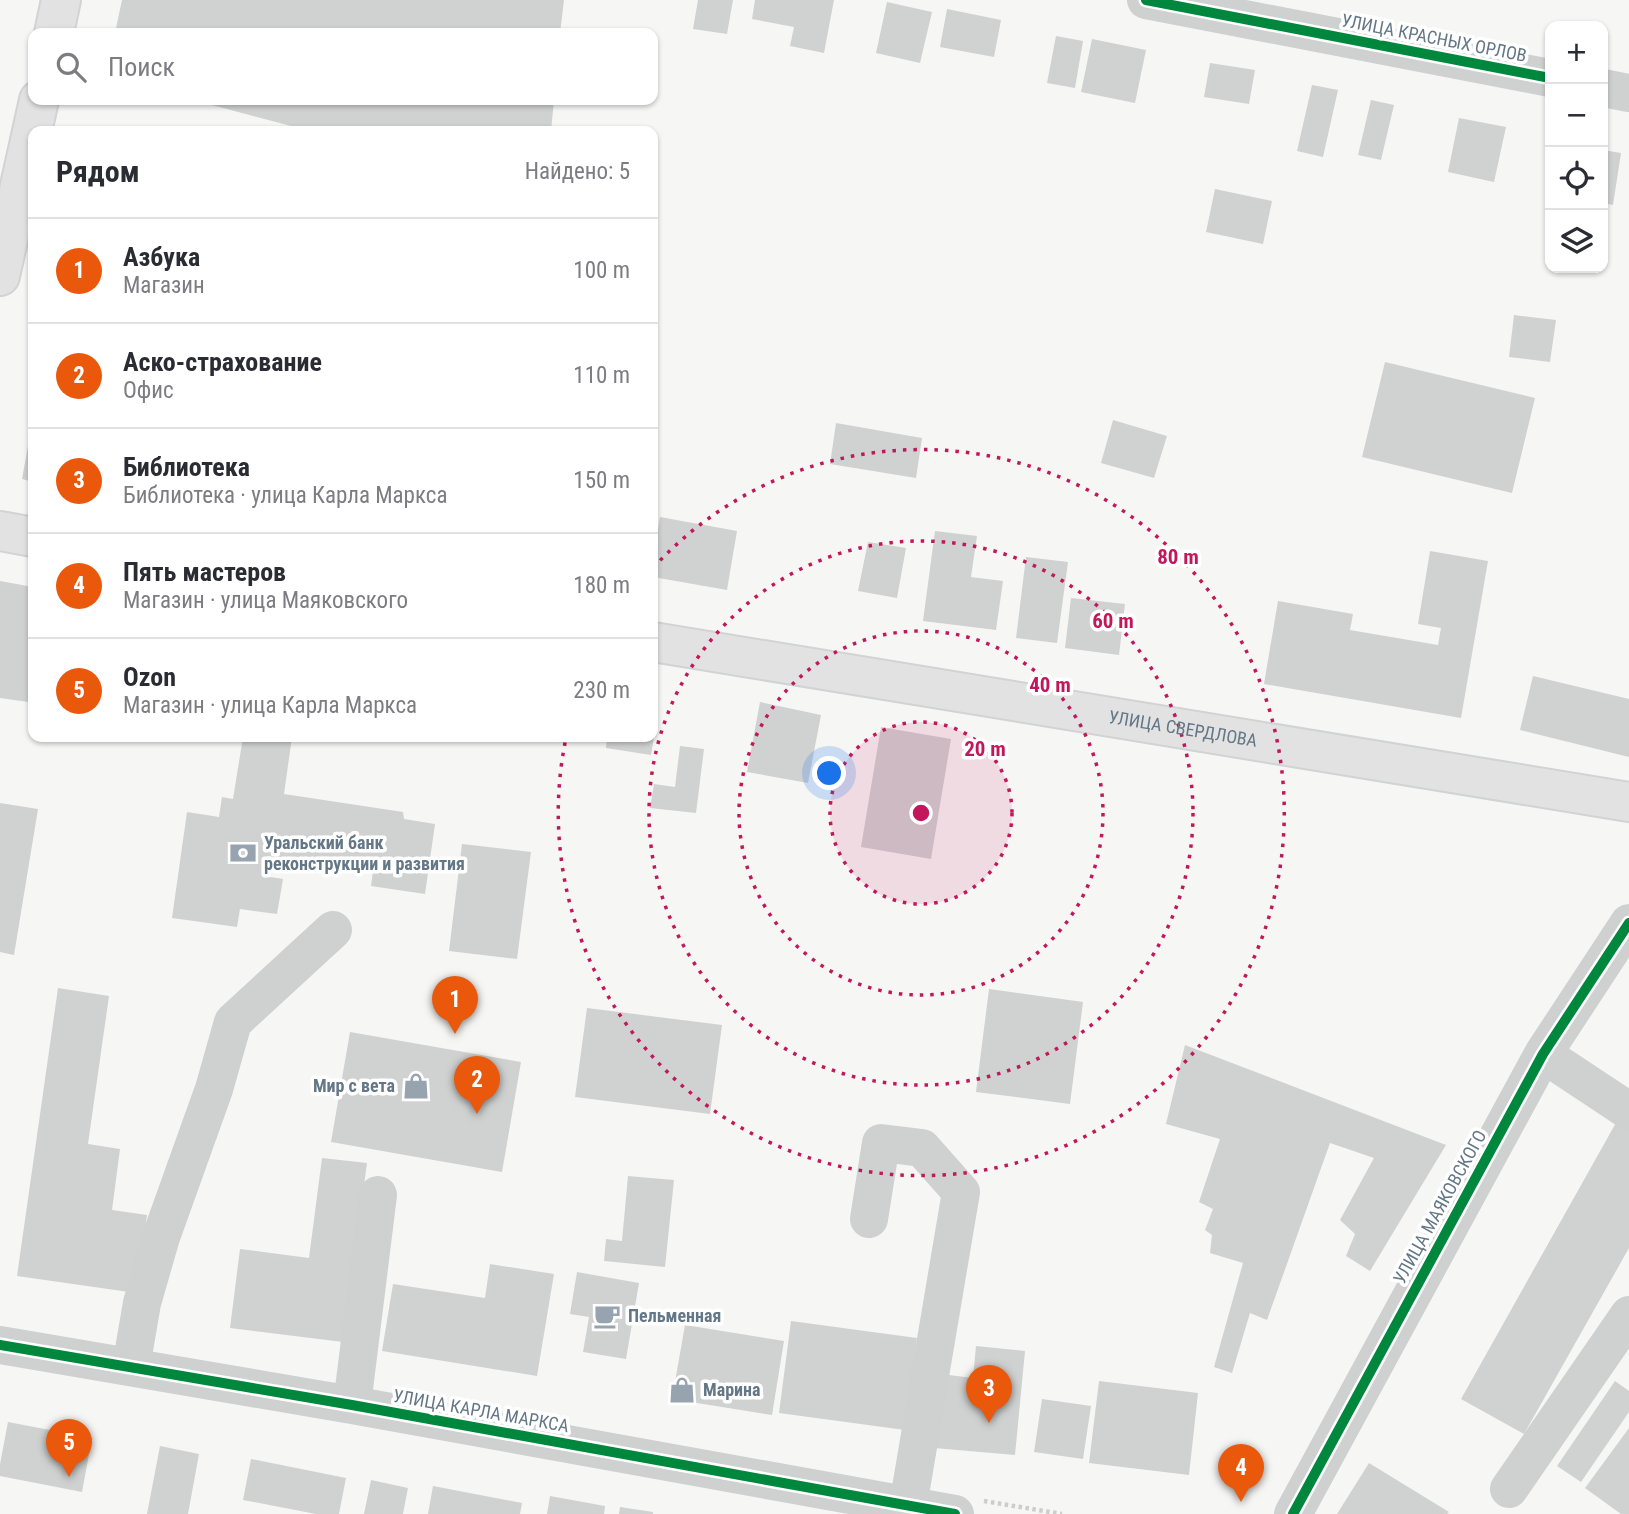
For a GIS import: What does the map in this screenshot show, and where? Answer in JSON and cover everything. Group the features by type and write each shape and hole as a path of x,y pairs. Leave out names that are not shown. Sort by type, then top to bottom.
{"main road":[{"path":"55,28 61,0"},
{"path":"33,126 38,105"},
{"path":"0,276 28,150"},
{"path":"0,531 28,536"},
{"name":"УЛИЦА СВЕРДЛОВА","path":"658,643 1629,802"}],"street":[{"name":"УЛИЦА КРАСНЫХ ОРЛОВ","path":"1146,0 1545,77"},
{"path":"1608,89 1629,93"},
{"name":"УЛИЦА МАЯКОВСКОГО","path":"1293,1514 1543,1054 1629,923"},
{"path":"131,1367 142,1303 161,1237 214,1088 233,1022 333,930"},
{"path":"1543,1054 1629,1111"},
{"path":"869,1219 881,1143 922,1148 961,1192 908,1506"},
{"path":"352,1405 378,1195"},
{"path":"1509,1489 1629,1315"},
{"name":"УЛИЦА КАРЛА МАРКСА","path":"0,1345 352,1405 955,1514"}],"building":[{"path":"122,0 564,0 561,28 116,28"},
{"path":"698,0 733,0 727,34 693,29"},
{"path":"755,0 834,0 824,53 790,46 794,27 752,19"},
{"path":"887,2 932,12 920,63 876,53"},
{"path":"947,9 1001,20 994,57 940,47"},
{"path":"1056,36 1083,41 1075,88 1047,83"},
{"path":"1092,39 1146,50 1135,103 1081,92"},
{"path":"1210,63 1255,70 1249,104 1204,97"},
{"path":"1312,85 1338,90 1323,157 1297,151"},
{"path":"1371,100 1394,105 1381,160 1358,155"},
{"path":"212,105 554,105 551,126 291,126"},
{"path":"1459,118 1506,127 1494,182 1448,172"},
{"path":"1608,151 1621,153 1613,205 1608,204"},
{"path":"1215,189 1272,201 1263,244 1206,232"},
{"path":"1514,315 1556,320 1550,362 1509,357"},
{"path":"1385,362 1535,398 1512,493 1362,457"},
{"path":"1113,420 1167,436 1154,478 1101,463"},
{"path":"836,423 922,438 916,478 830,464"},
{"path":"28,446 28,481 22,479"},
{"path":"660,517 737,531 727,590 658,578"},
{"path":"935,531 977,536 971,577 1003,581 996,630 923,621"},
{"path":"868,542 906,548 897,598 858,591"},
{"path":"1430,551 1488,561 1461,718 1264,684 1278,601 1353,614 1350,630 1438,645 1441,628 1418,624"},
{"path":"1026,557 1068,562 1057,643 1016,638"},
{"path":"0,581 28,586 28,702 0,698"},
{"path":"1071,598 1125,604 1119,655 1065,648"},
{"path":"1533,676 1629,699 1629,757 1520,730"},
{"path":"760,702 821,715 808,783 747,772"},
{"path":"881,727 951,739 931,859 861,847"},
{"path":"242,742 291,742 284,794 403,812 404,819 435,824 425,894 371,886 373,871 267,856 264,876 283,879 277,914 240,909 237,927 172,918 187,812 219,817 222,797 233,799"},
{"path":"607,742 653,742 651,755 606,748"},
{"path":"680,746 704,749 696,813 650,808 654,784 675,787"},
{"path":"0,803 38,809 14,955 0,952"},
{"path":"462,844 531,852 517,959 449,951"},
{"path":"58,988 109,996 88,1144 120,1149 112,1210 147,1215 136,1293 17,1276"},
{"path":"989,989 1083,1002 1070,1104 976,1092"},
{"path":"587,1008 722,1025 710,1114 575,1097"},
{"path":"350,1032 521,1062 502,1172 331,1142"},
{"path":"1185,1045 1446,1145 1370,1271 1346,1256 1355,1234 1340,1220 1374,1158 1330,1143 1267,1320 1250,1313 1232,1373 1214,1367 1243,1263 1210,1253 1212,1235 1205,1230 1213,1209 1199,1202 1220,1139 1166,1124"},
{"path":"1617,1121 1629,1128 1629,1248 1524,1434 1461,1399"},
{"path":"322,1158 367,1163 343,1342 230,1328 240,1249 309,1258"},
{"path":"628,1176 674,1180 665,1267 604,1261 606,1239 622,1241"},
{"path":"490,1264 554,1274 537,1376 382,1351 393,1284 485,1298"},
{"name":"Пельменная","path":"577,1272 639,1283 626,1359 583,1352 589,1317 570,1314"},
{"path":"791,1321 917,1338 905,1430 779,1413"},
{"path":"685,1325 784,1341 772,1415 672,1399"},
{"path":"976,1346 1025,1351 1015,1455 934,1448 941,1374 973,1378"},
{"path":"1099,1381 1198,1393 1189,1475 1089,1463"},
{"path":"1615,1381 1629,1391 1629,1412 1581,1482 1557,1466"},
{"path":"1042,1399 1091,1406 1083,1459 1034,1452"},
{"path":"8,1422 92,1438 82,1492 0,1476"},
{"path":"1629,1428 1629,1514 1621,1514 1585,1488"},
{"path":"160,1446 199,1454 188,1514 147,1514"},
{"path":"251,1459 346,1478 339,1514 316,1514 243,1500"},
{"path":"1369,1463 1449,1512 1337,1514"},
{"path":"371,1480 408,1488 403,1514 364,1514"},
{"path":"433,1486 522,1503 520,1514 428,1514"},
{"path":"550,1496 605,1506 604,1514 547,1514"},
{"path":"620,1507 653,1512 653,1514 619,1514"}],"cycle path":[{"path":"1146,0 1545,77"},
{"path":"1293,1514 1543,1054 1629,923"},
{"path":"0,1345 352,1405 955,1514"}],"place":[{"name":"Уральский банк реконструкции и развития","path":"243,853"},
{"name":"Азбука","path":"455,1034"},
{"name":"Мир с вета","path":"416,1086"},
{"name":"Аско-страхование","path":"477,1114"},
{"name":"Пельменная","path":"607,1316"},
{"name":"Марина","path":"682,1390"},
{"name":"Библиотека","path":"989,1423"},
{"name":"Ozon","path":"69,1477"},
{"name":"Пять мастеров","path":"1241,1502"}]}
